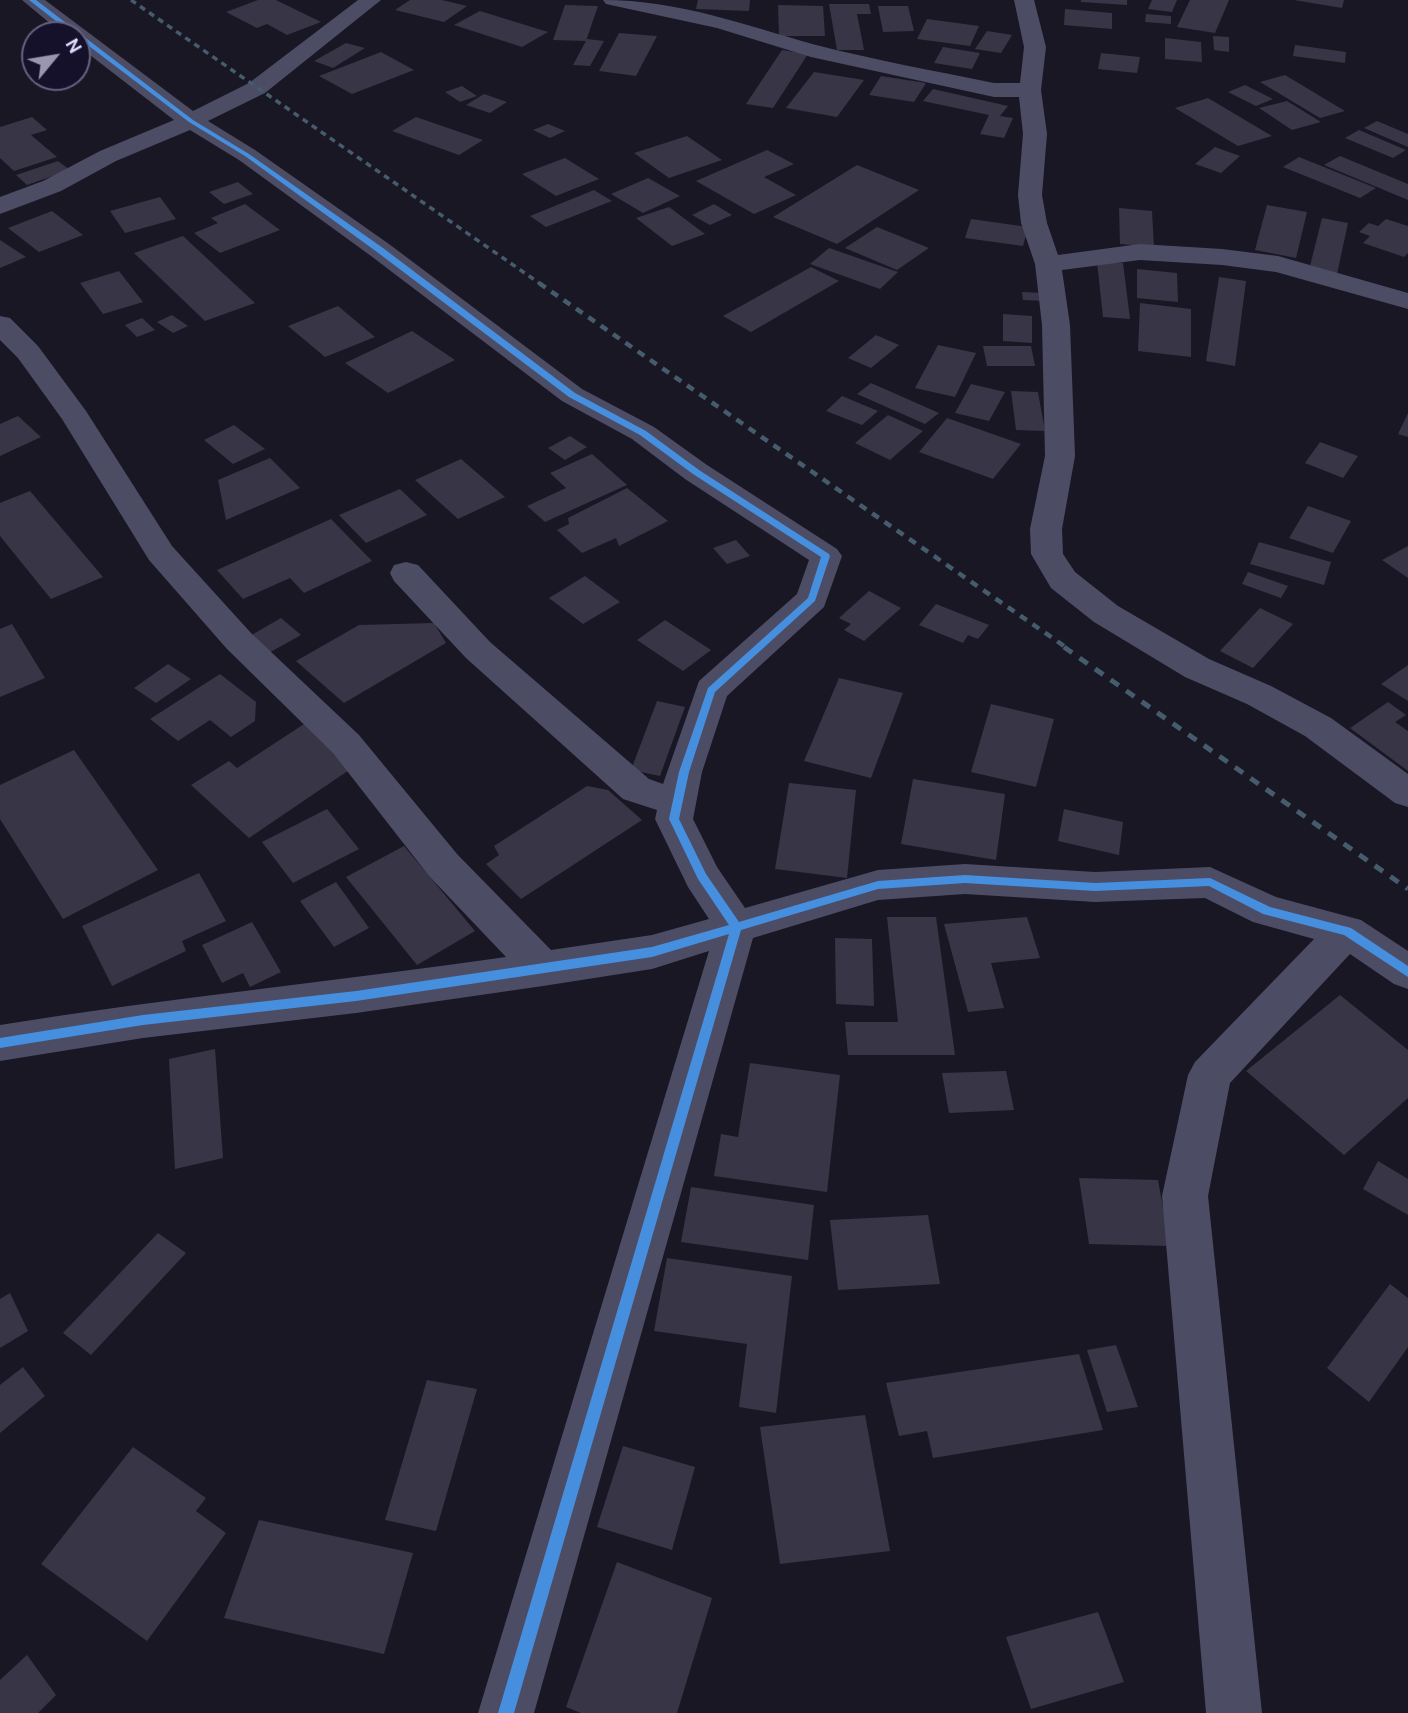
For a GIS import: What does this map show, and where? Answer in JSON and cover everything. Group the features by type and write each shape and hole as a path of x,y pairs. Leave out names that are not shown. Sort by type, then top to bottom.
{"street":[{"path":"32,0 191,121 247,155 380,250 572,395 643,433 826,556 812,599 711,690 684,772 674,819 702,876 736,927"},
{"path":"0,206 52,186 108,156 191,121 257,88 370,0"},
{"path":"612,0 722,23 811,50 877,65 994,90 1030,90"},
{"path":"1020,1 1035,47 1030,90 1035,134 1030,195 1034,223 1048,264 1056,325 1060,456 1046,529 1047,554 1063,580 1106,614 1197,668 1259,695 1318,727 1408,793"},
{"path":"1048,264 1140,252 1222,257 1278,264 1408,300"},
{"path":"0,324 28,352 76,417 160,553 239,641 346,744 443,865 543,969"},
{"path":"406,573 478,650 636,789 678,803"},
{"path":"0,1043 143,1020 356,996 652,952 878,885 965,879 1095,887 1210,882 1267,911 1347,931 1408,972"},
{"path":"506,1713 736,927"},
{"path":"1234,1713 1185,1196 1210,1075 1347,931"}],"building":[{"path":"258,0 276,0 321,22 287,35 267,24 257,28 226,12"},
{"path":"410,0 442,0 467,6 444,22 395,10"},
{"path":"698,0 750,0 749,11 696,9"},
{"path":"1127,0 1127,5 1081,2"},
{"path":"1152,0 1177,0 1172,12 1148,9"},
{"path":"1190,0 1229,0 1215,33 1177,27"},
{"path":"1294,0 1344,0 1342,8"},
{"path":"829,4 869,4 871,14 857,14 864,50 837,50"},
{"path":"565,5 598,6 586,41 553,40"},
{"path":"778,5 823,6 825,36 779,36"},
{"path":"878,6 908,6 914,31 883,32"},
{"path":"1065,9 1112,13 1112,29 1064,25"},
{"path":"480,11 548,32 522,47 454,25"},
{"path":"1146,14 1171,16 1171,24 1145,22"},
{"path":"927,19 979,26 970,46 917,39"},
{"path":"987,31 1012,35 1001,53 975,49"},
{"path":"619,33 657,36 636,76 599,71"},
{"path":"1213,36 1229,37 1229,52 1214,50"},
{"path":"1165,38 1201,42 1202,62 1165,59"},
{"path":"587,39 604,41 590,66 573,65"},
{"path":"346,43 365,48 333,68 314,61"},
{"path":"1295,45 1346,52 1345,63 1293,56"},
{"path":"943,47 980,53 972,69 934,63"},
{"path":"782,50 808,54 773,108 746,104"},
{"path":"381,52 414,70 352,94 319,76"},
{"path":"1101,53 1140,57 1137,73 1098,69"},
{"path":"814,72 864,80 837,117 786,108"},
{"path":"1285,75 1345,111 1320,118 1260,82"},
{"path":"881,76 926,83 914,102 869,95"},
{"path":"1245,85 1273,99 1256,106 1228,92"},
{"path":"462,86 477,96 460,102 445,92"},
{"path":"933,89 1008,106 1000,116 1013,118 1004,138 980,134 989,115 923,101"},
{"path":"484,94 507,102 490,113 466,105"},
{"path":"1208,98 1272,136 1238,146 1175,108"},
{"path":"1287,101 1321,122 1292,130 1259,108"},
{"path":"32,117 47,130 31,135 57,157 14,171 0,158 0,127"},
{"path":"416,117 483,140 459,155 392,131"},
{"path":"1377,121 1408,134 1408,147 1364,128"},
{"path":"548,124 565,131 550,138 533,130"},
{"path":"1359,130 1406,150 1393,158 1345,138"},
{"path":"687,136 722,160 669,178 634,153"},
{"path":"1215,147 1240,156 1221,173 1195,164"},
{"path":"767,150 794,164 764,177 796,195 754,214 696,181"},
{"path":"1340,156 1408,184 1408,200 1324,165"},
{"path":"1299,157 1376,188 1360,198 1283,167"},
{"path":"565,158 599,179 556,196 522,174"},
{"path":"58,161 70,170 27,185 16,175"},
{"path":"857,165 919,190 837,244 773,217"},
{"path":"648,178 680,196 643,213 611,194"},
{"path":"238,182 253,194 224,204 209,192"},
{"path":"594,190 612,201 546,227 530,216"},
{"path":"160,197 176,219 125,233 110,211"},
{"path":"245,204 280,230 220,253 194,233 218,223 211,218"},
{"path":"714,204 732,215 710,225 692,215"},
{"path":"1267,205 1307,212 1296,258 1255,250"},
{"path":"669,207 705,234 672,246 636,218"},
{"path":"1119,208 1152,211 1154,247 1120,244"},
{"path":"52,211 83,235 39,252 8,228"},
{"path":"1322,218 1348,223 1336,279 1308,274"},
{"path":"971,219 1028,227 1023,246 965,238"},
{"path":"1386,219 1408,226 1408,253 1404,257 1363,243 1370,236 1359,232 1369,223 1378,226"},
{"path":"877,227 929,248 897,270 845,248"},
{"path":"183,236 255,303 205,321 134,253"},
{"path":"0,240 26,257 0,268"},
{"path":"829,248 898,272 880,289 810,264"},
{"path":"1097,262 1123,263 1130,319 1103,317"},
{"path":"811,267 839,281 751,332 723,316"},
{"path":"1137,269 1177,273 1178,302 1137,298"},
{"path":"119,271 143,302 103,314 80,283"},
{"path":"1219,277 1246,281 1235,366 1206,361"},
{"path":"1022,292 1044,293 1045,301 1023,300"},
{"path":"1140,303 1191,309 1191,357 1138,351"},
{"path":"338,306 375,337 325,357 288,326"},
{"path":"1003,314 1032,316 1032,343 1003,341"},
{"path":"172,315 188,326 173,333 157,322"},
{"path":"142,318 155,330 137,337 125,325"},
{"path":"412,331 455,360 388,393 345,363"},
{"path":"876,335 899,345 871,368 848,358"},
{"path":"938,345 976,353 955,397 915,388"},
{"path":"983,346 1031,346 1035,366 987,366"},
{"path":"871,383 939,413 925,424 857,394"},
{"path":"971,384 1005,392 989,421 955,413"},
{"path":"1011,391 1038,392 1045,431 1016,430"},
{"path":"842,396 878,411 862,425 826,411"},
{"path":"1408,413 1408,437 1398,434"},
{"path":"888,415 923,431 890,460 855,443"},
{"path":"18,416 41,437 0,456 0,424"},
{"path":"947,418 1021,444 993,479 919,452"},
{"path":"234,425 265,449 233,464 204,440"},
{"path":"570,436 587,447 565,460 548,448"},
{"path":"1320,442 1358,456 1343,478 1305,463"},
{"path":"592,454 627,485 545,522 527,506 566,488 550,473"},
{"path":"270,458 300,488 226,520 218,480"},
{"path":"461,459 505,497 458,519 415,480"},
{"path":"627,488 668,521 619,546 616,538 582,553 557,530 569,524 568,518"},
{"path":"400,489 427,515 366,543 339,515"},
{"path":"30,491 103,577 51,599 0,536 0,503"},
{"path":"1308,506 1351,521 1333,553 1289,538"},
{"path":"331,519 372,561 304,593 290,578 243,599 217,570"},
{"path":"736,540 750,556 727,564 713,548"},
{"path":"1259,542 1331,562 1324,585 1250,564"},
{"path":"1408,546 1408,578 1382,560"},
{"path":"1248,572 1288,586 1281,598 1242,584"},
{"path":"585,576 620,602 583,624 549,598"},
{"path":"869,591 901,608 864,641 844,630 851,624 839,618"},
{"path":"936,604 989,625 978,639 968,635 963,643 919,625"},
{"path":"1260,608 1293,624 1253,668 1220,651"},
{"path":"281,618 301,635 267,654 248,637"},
{"path":"665,620 711,650 683,671 637,640"},
{"path":"434,623 446,643 344,703 296,661 359,625"},
{"path":"12,624 45,678 0,697 0,629"},
{"path":"168,664 191,679 156,703 134,688"},
{"path":"1408,665 1408,701 1381,684"},
{"path":"220,674 256,702 255,721 231,737 210,720 178,741 150,719"},
{"path":"839,678 903,693 871,778 804,761"},
{"path":"657,701 685,707 660,776 631,770"},
{"path":"1388,702 1406,715 1395,722 1408,731 1408,771 1350,728"},
{"path":"991,704 1054,719 1036,787 971,772"},
{"path":"307,722 358,764 249,838 191,785 229,761 237,768"},
{"path":"74,750 158,870 63,919 0,819 0,785"},
{"path":"913,779 1005,794 996,860 901,844"},
{"path":"789,783 856,790 847,878 775,869"},
{"path":"587,786 608,790 642,820 521,899 486,864 499,855 494,846"},
{"path":"327,809 359,849 293,883 262,842"},
{"path":"1064,809 1123,822 1119,855 1058,841"},
{"path":"404,846 475,931 417,965 346,877"},
{"path":"199,873 226,921 182,941 186,951 112,986 82,926"},
{"path":"336,882 369,928 334,947 300,901"},
{"path":"887,917 936,917 955,1055 848,1055 845,1022 898,1022"},
{"path":"1027,917 1040,958 991,963 1004,1008 968,1012 944,924"},
{"path":"252,922 281,972 250,987 243,973 222,983 202,945"},
{"path":"835,938 872,939 874,1006 836,1004"},
{"path":"1340,995 1408,1050 1408,1098 1344,1155 1246,1071"},
{"path":"215,1049 223,1158 175,1169 169,1059"},
{"path":"750,1063 840,1075 827,1192 714,1176 721,1134 738,1137"},
{"path":"1006,1071 1014,1110 949,1113 942,1073"},
{"path":"1378,1161 1408,1179 1408,1215 1363,1189"},
{"path":"1079,1178 1158,1180 1170,1246 1089,1244"},
{"path":"691,1187 814,1205 808,1260 681,1242"},
{"path":"928,1215 940,1284 838,1290 830,1220"},
{"path":"158,1233 186,1253 91,1355 63,1333"},
{"path":"667,1258 792,1276 776,1413 739,1407 747,1344 654,1331"},
{"path":"1390,1284 1408,1298 1408,1347 1369,1402 1327,1368"},
{"path":"10,1293 28,1331 0,1348 0,1299"},
{"path":"1116,1345 1138,1407 1107,1412 1087,1350"},
{"path":"1079,1354 1103,1430 933,1458 927,1431 899,1436 886,1383"},
{"path":"23,1367 45,1396 0,1433 0,1385"},
{"path":"427,1380 477,1389 436,1531 385,1520"},
{"path":"865,1415 890,1551 780,1564 760,1427"},
{"path":"623,1446 695,1467 672,1550 597,1527"},
{"path":"133,1447 206,1498 196,1511 226,1533 147,1641 41,1564"},
{"path":"259,1520 413,1553 384,1654 224,1618"},
{"path":"617,1562 712,1598 677,1713 581,1713 566,1707"},
{"path":"1098,1612 1124,1682 1031,1709 1006,1637"},
{"path":"27,1655 56,1695 38,1713 0,1713 0,1680"}],"railway":[{"path":"131,0 542,285"},
{"path":"539,283 1067,648"},
{"path":"1064,647 1408,889"}],"cycle path":[{"path":"32,0 191,121 247,155 380,250 572,395 643,433 696,472 826,556 812,599 711,690 684,772 674,819 702,876 736,927 506,1713"},
{"path":"0,1043 143,1020 356,996 652,952 878,885 965,879 1095,887 1210,882 1267,911 1347,931 1408,972"}]}
